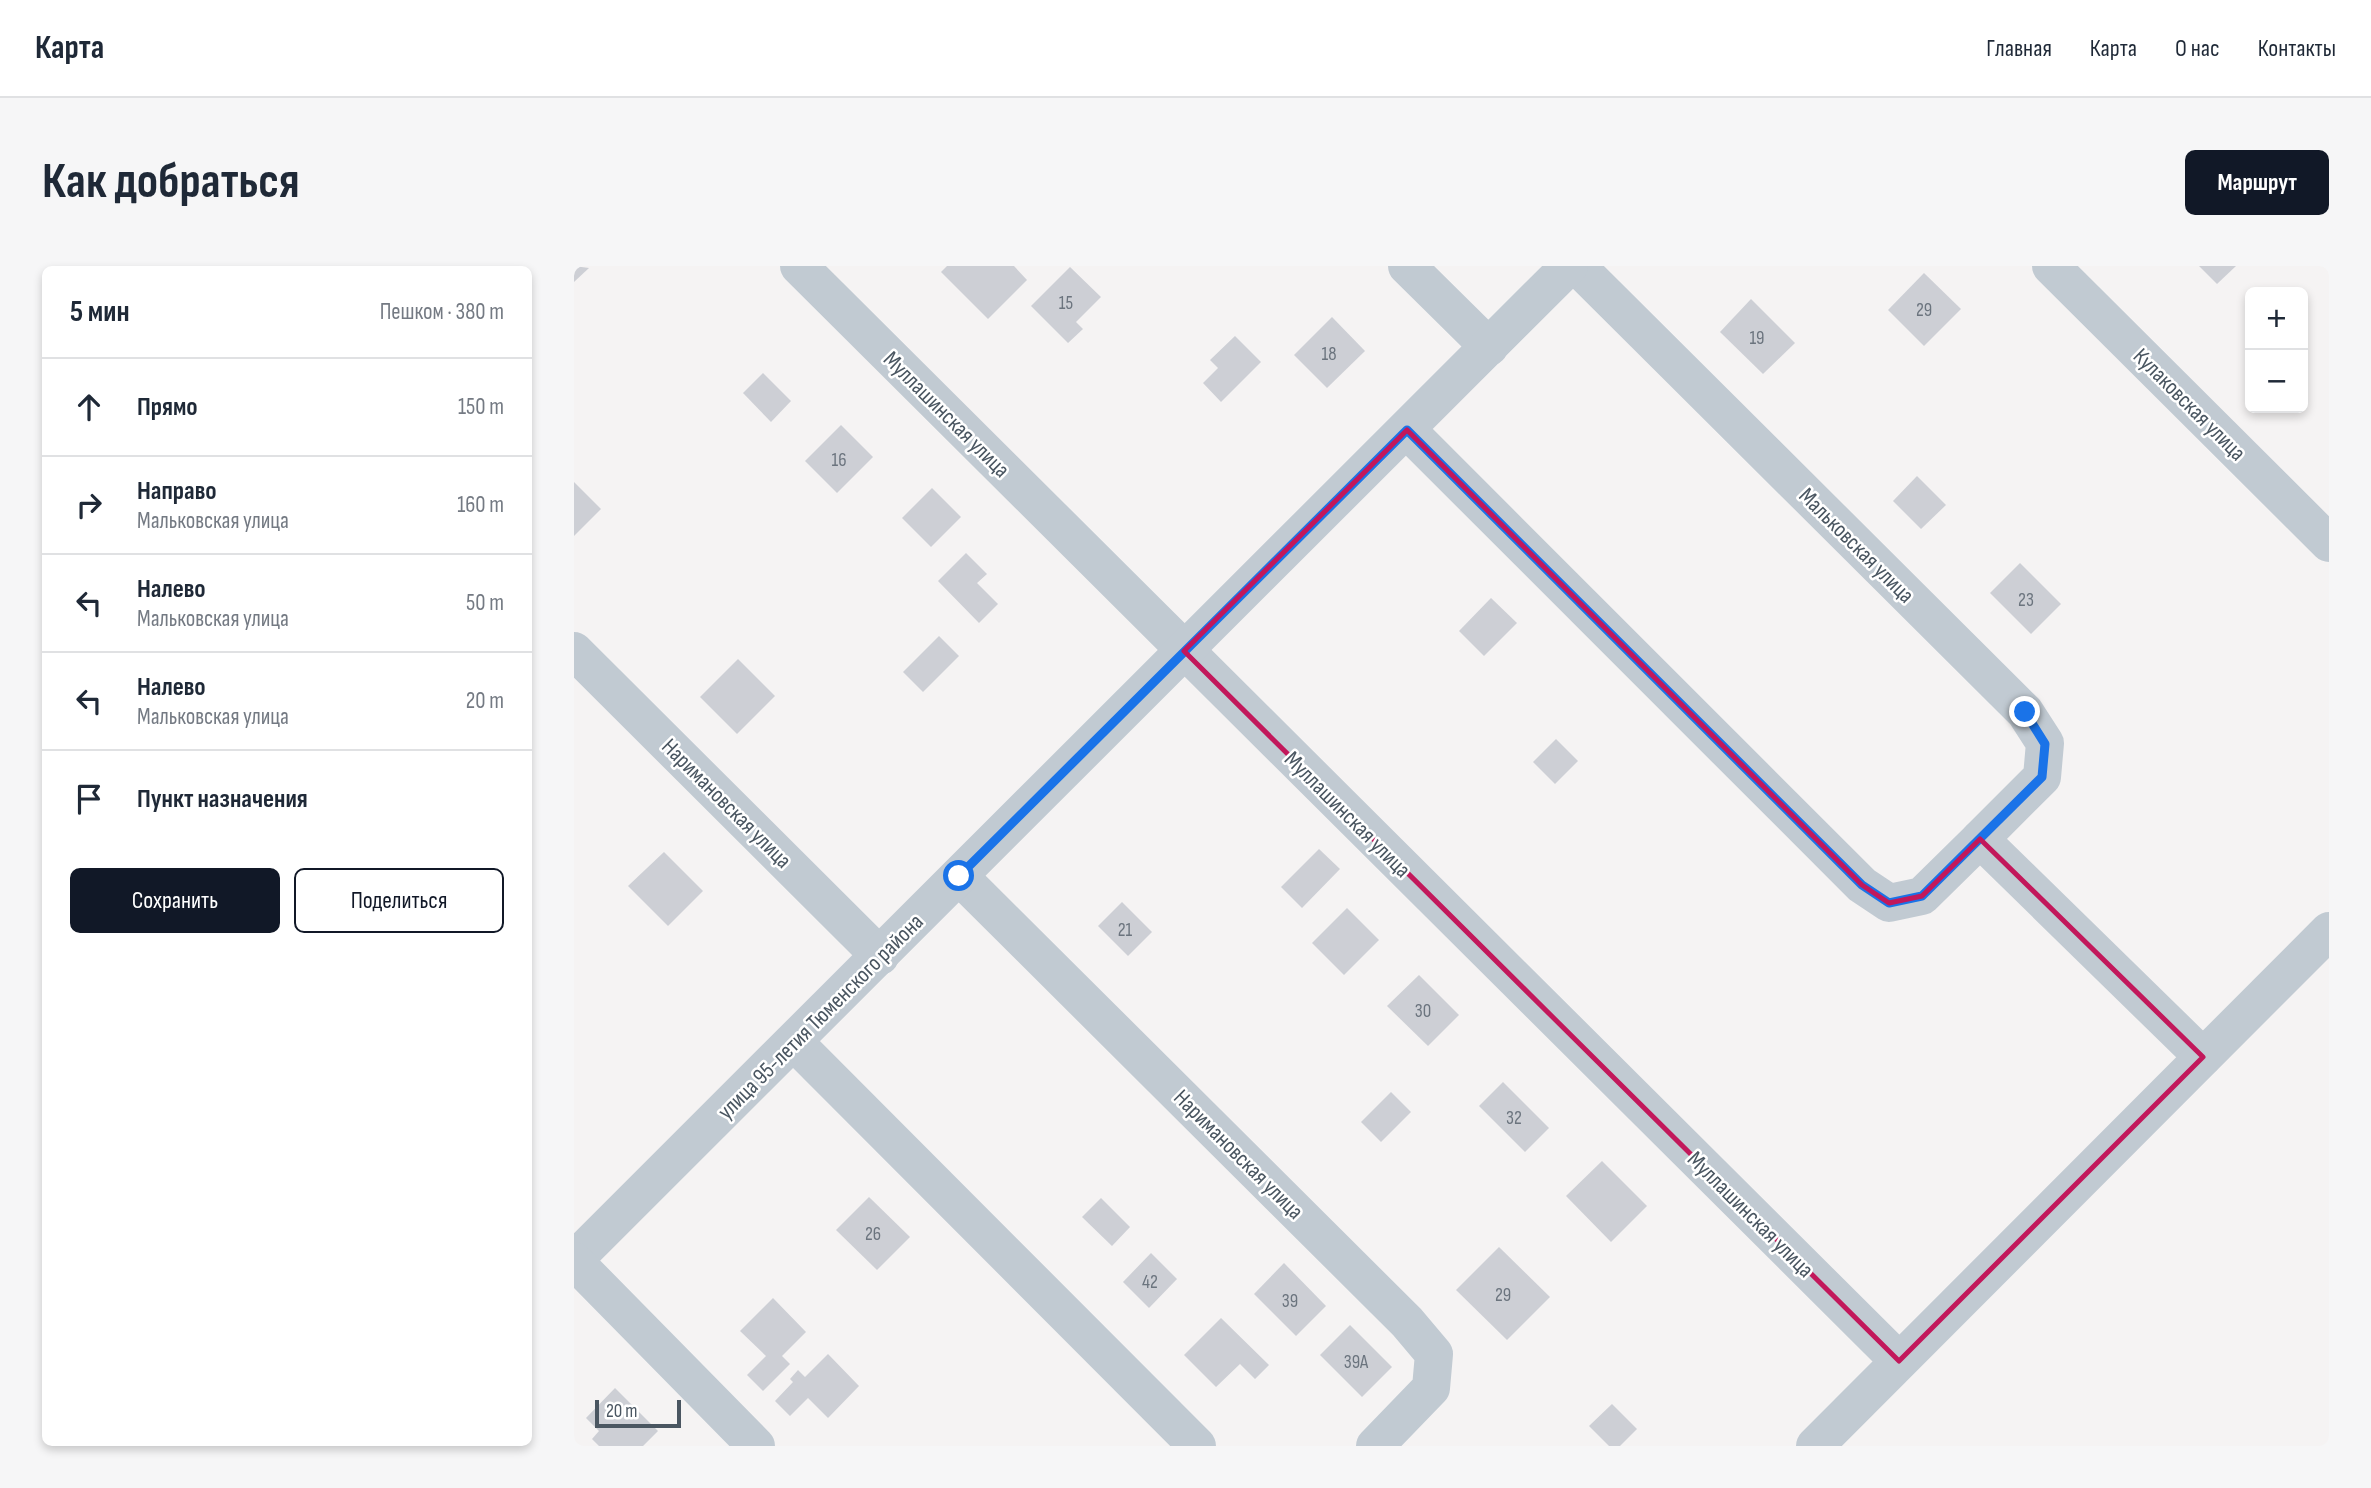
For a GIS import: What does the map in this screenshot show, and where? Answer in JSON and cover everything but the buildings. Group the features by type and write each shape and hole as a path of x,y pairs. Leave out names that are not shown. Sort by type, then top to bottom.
{"street":[{"name":"Муллашинская улица","path":"799,266 1899,1361"},
{"path":"1407,266 1489,347"},
{"name":"улица 95-летия Тюменского района","path":"574,1261 1569,266"},
{"name":"Мальковская улица","path":"1407,430 1862,885 1889,903 1922,896 2042,777 2045,744 2025,712 1577,266"},
{"name":"Кулаковская улица","path":"2051,266 2329,543"},
{"name":"Наримановская улица","path":"574,651 880,956"},
{"path":"1980,839 2203,1057"},
{"name":"Наримановская улица","path":"959,876 1407,1322 1434,1354 1431,1388 1375,1446"},
{"path":"1815,1446 2329,931"},
{"path":"794,1042 1197,1446"},
{"path":"574,1261 756,1446"}],"highlighted area":[{"path":"1407,430 1862,885 1889,903 1922,896 1980,839 2203,1057 1899,1361 1184,651"}],"route":[{"path":"959,876 1407,430 1862,885 1889,903 1922,896 2042,777 2045,744 2025,712"}]}
